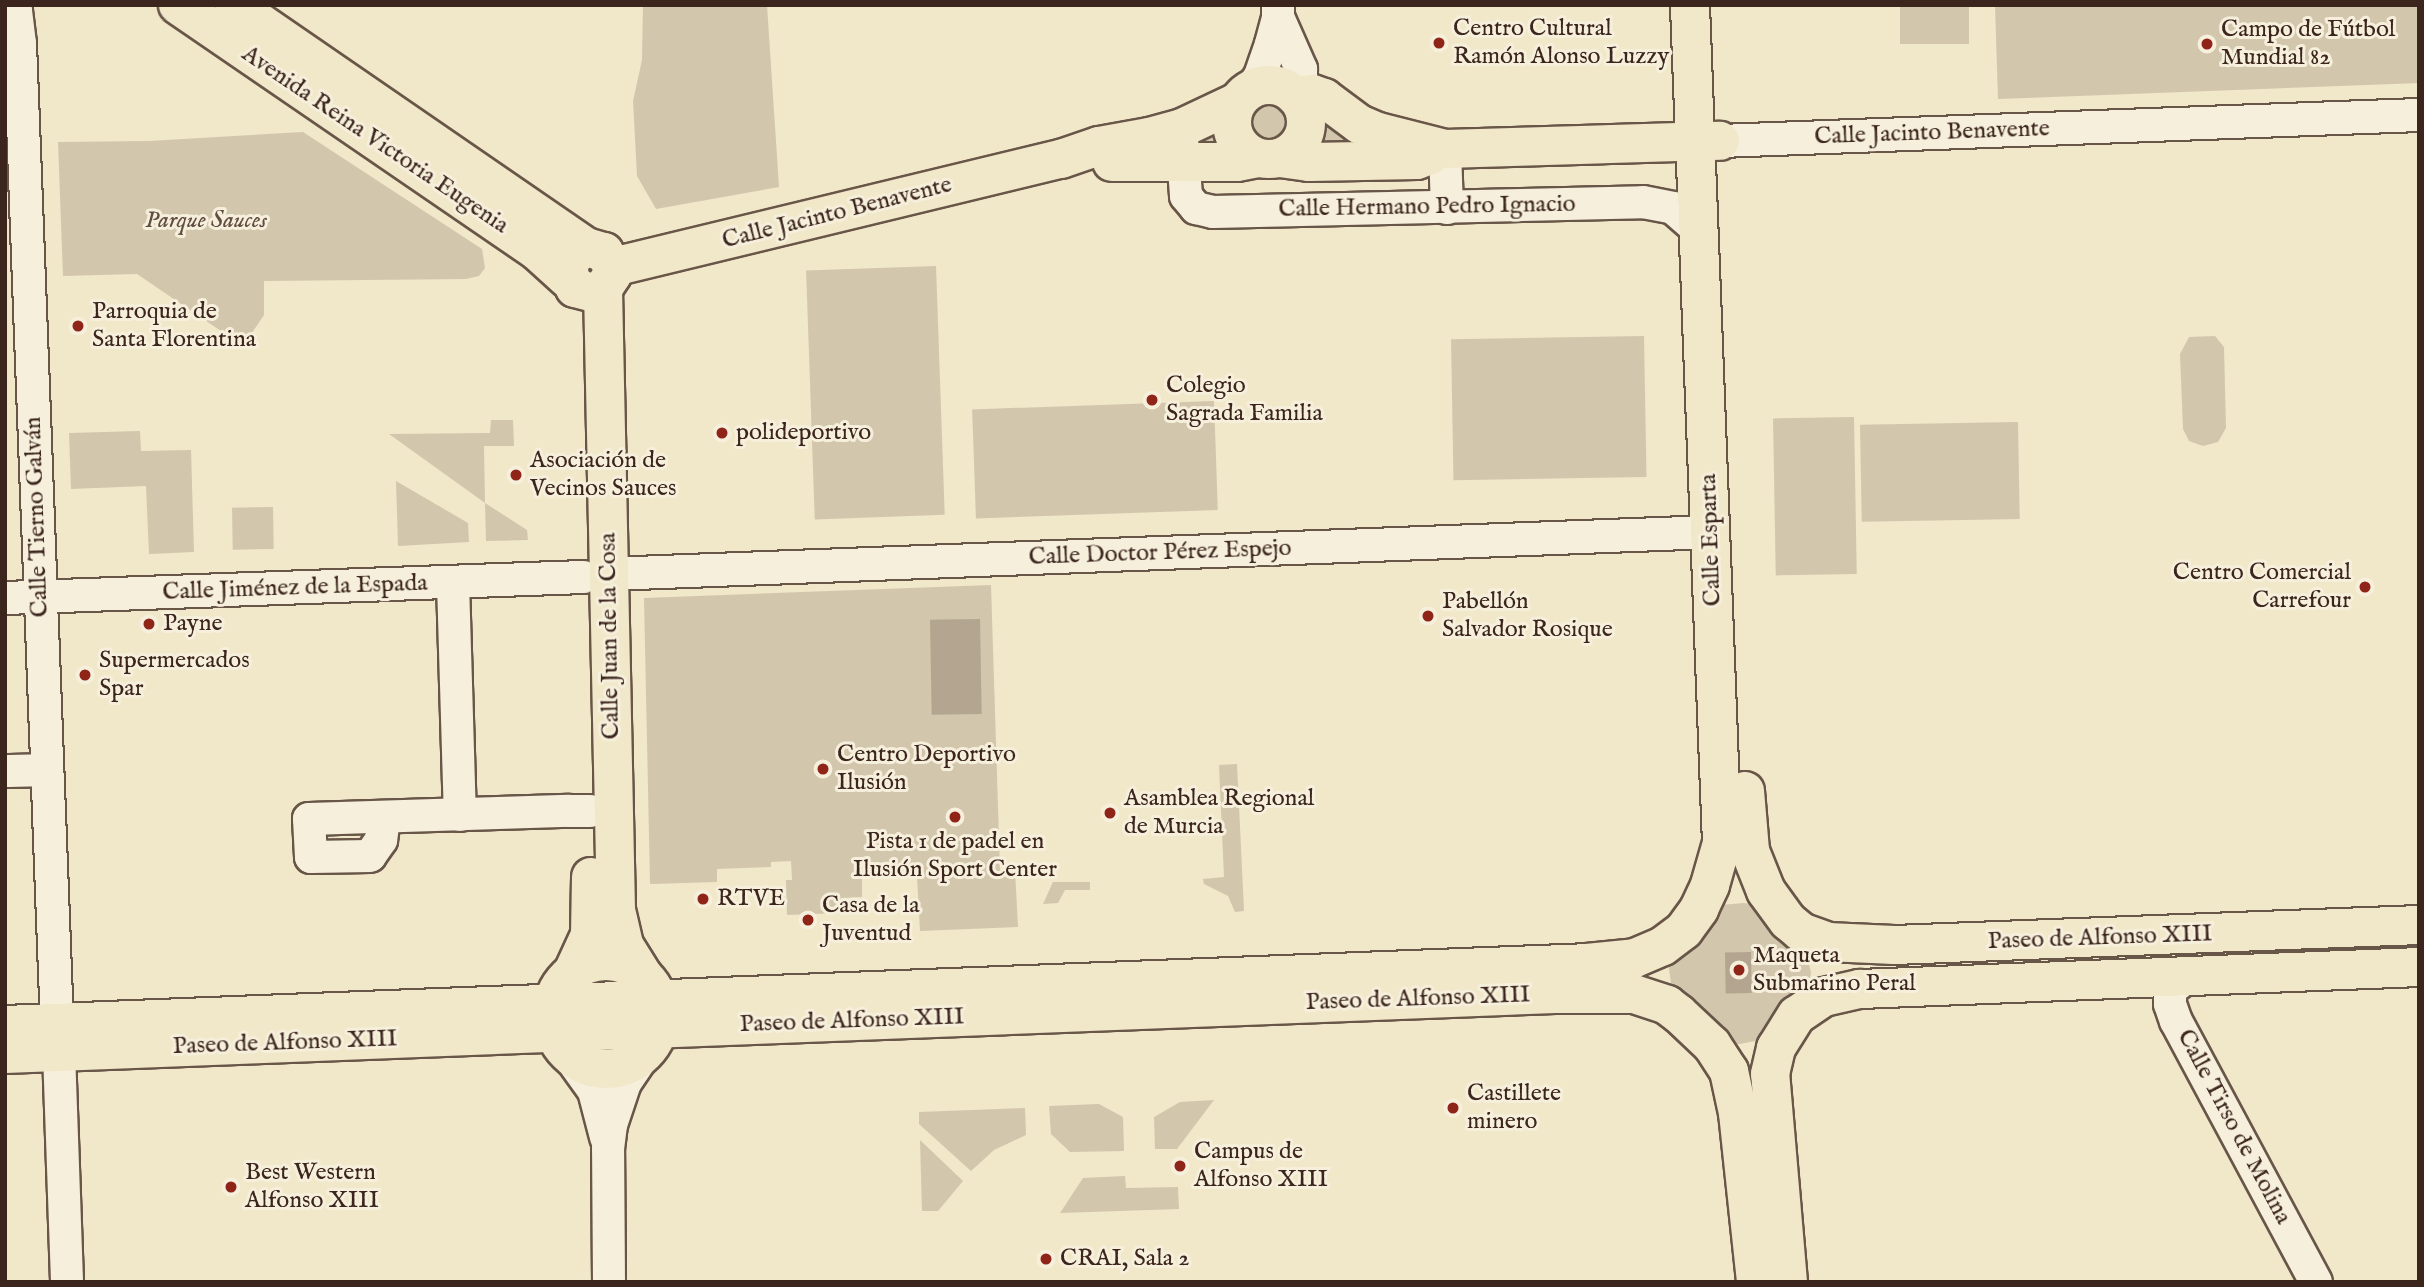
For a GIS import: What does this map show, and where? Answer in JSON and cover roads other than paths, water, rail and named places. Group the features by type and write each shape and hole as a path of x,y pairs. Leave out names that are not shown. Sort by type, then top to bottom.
{"main road":[{"name":"Avenida Reina Victoria Eugenia","path":"178,5 537,251 589,274"},
{"path":"1690,5 1707,141"},
{"path":"1707,141 1716,5"},
{"name":"Avenida Reina Victoria Eugenia","path":"245,8 589,274"},
{"path":"1274,85 1295,96 1304,112 1305,131 1296,147 1269,158 1241,148 1232,131 1233,111 1244,96 1274,85"},
{"name":"Calle Jacinto Benavente","path":"1295,96 1313,94 1324,98 1359,124 1378,132 1445,149 1707,141"},
{"name":"Calle Jacinto Benavente","path":"1183,145 1244,96"},
{"name":"Calle Esparta","path":"1684,930 1699,909 1710,885 1722,843 1699,231 1707,141"},
{"name":"Calle Esparta","path":"1707,141 1746,820 1750,851 1759,876 1788,921"},
{"name":"Calle Jacinto Benavente","path":"589,274 1060,159 1099,146 1183,145 1237,162 1269,158 1309,162 1417,159 1445,149"},
{"path":"537,251 569,301 579,326"},
{"name":"Calle Juan de la Cosa","path":"589,274 579,326 616,910 624,945 652,1013"},
{"name":"Calle Juan de la Cosa","path":"558,1029 564,981 573,972 586,947 591,923 590,811 596,575 589,274"},
{"path":"1756,1282 1735,1091 1722,1056 1679,1010 1670,983 1671,955 1684,930 1709,910 1732,903 1757,905 1788,921 1803,942 1811,972 1807,994 1776,1048 1770,1073 1788,1282"},
{"name":"Paseo de Alfonso XIII","path":"1788,921 1815,939 1862,945 2419,925"},
{"name":"Paseo de Alfonso XIII","path":"5,1025 58,1037 558,1029 652,1013 1587,964 1619,961 1649,953 1684,930"},
{"path":"558,1029 584,1065 612,1069 630,1064 652,1013 629,966 610,961 591,963 573,972"},
{"name":"Paseo de Alfonso XIII","path":"1797,1015 1824,997 1860,989 2419,967"},
{"name":"Paseo de Alfonso XIII","path":"652,1013 1618,992 1650,998 1667,1005 1690,1023"},
{"path":"1690,1023 1715,1039 1740,1044 1776,1034 1797,1015"},
{"name":"Paseo de Alfonso XIII","path":"5,1054 58,1037"}],"street":[{"name":"Calle Tierno Galván","path":"10,11 19,402 40,597 66,1282"},
{"path":"1244,96 1260,76 1278,11"},
{"path":"1278,11 1301,69 1301,81 1295,96"},
{"name":"Calle Jacinto Benavente","path":"1707,141 2419,115"},
{"name":"Calle Hermano Pedro Ignacio","path":"1183,145 1186,197 1196,208 1213,212 1643,202 1673,208 1685,215 1699,231"},
{"path":"1445,149 1447,208"},
{"name":"Calle Doctor Pérez Espejo","path":"596,575 1711,532"},
{"name":"Calle Jiménez de la Espada","path":"5,598 453,583 596,575"},
{"path":"453,583 460,814"},
{"path":"5,771 46,770"},
{"path":"384,817 590,811"},
{"name":"Calle Tirso de Molina","path":"2188,976 2170,990 2170,1004 2176,1021 2316,1282"},
{"path":"608,1149 619,1097 652,1013"},
{"path":"558,1029 597,1099 604,1120 608,1149 609,1282"}],"place":[{"name":"Centro Cultural Ramón Alonso Luzzy","path":"1439,43"},
{"name":"Campo de Fútbol Mundial 82","path":"2207,44"},
{"name":"Parroquia de Santa Florentina","path":"78,326"},
{"name":"Colegio Sagrada Familia","path":"1152,400"},
{"name":"polideportivo","path":"722,433"},
{"name":"Asociación de Vecinos Sauces","path":"516,475"},
{"name":"Centro Comercial Carrefour","path":"2365,587"},
{"name":"Pabellón Salvador Rosique","path":"1428,616"},
{"name":"Payne","path":"149,624"},
{"name":"Supermercados Spar","path":"85,675"},
{"name":"Centro Deportivo Ilusión","path":"823,769"},
{"name":"Asamblea Regional de Murcia","path":"1110,813"},
{"name":"Pista 1 de padel en Ilusión Sport Center","path":"955,817"},
{"name":"RTVE","path":"703,899"},
{"name":"Casa de la Juventud","path":"808,920"},
{"name":"Maqueta Submarino Peral","path":"1739,970"},
{"name":"Castillete minero","path":"1453,1108"},
{"name":"Campus de Alfonso XIII","path":"1180,1166"},
{"name":"Best Western Alfonso XIII","path":"231,1187"},
{"name":"CRAI, Sala 2","path":"1046,1259"}],"park label":[{"name":"Parque Sauces","path":"206,221"}]}
